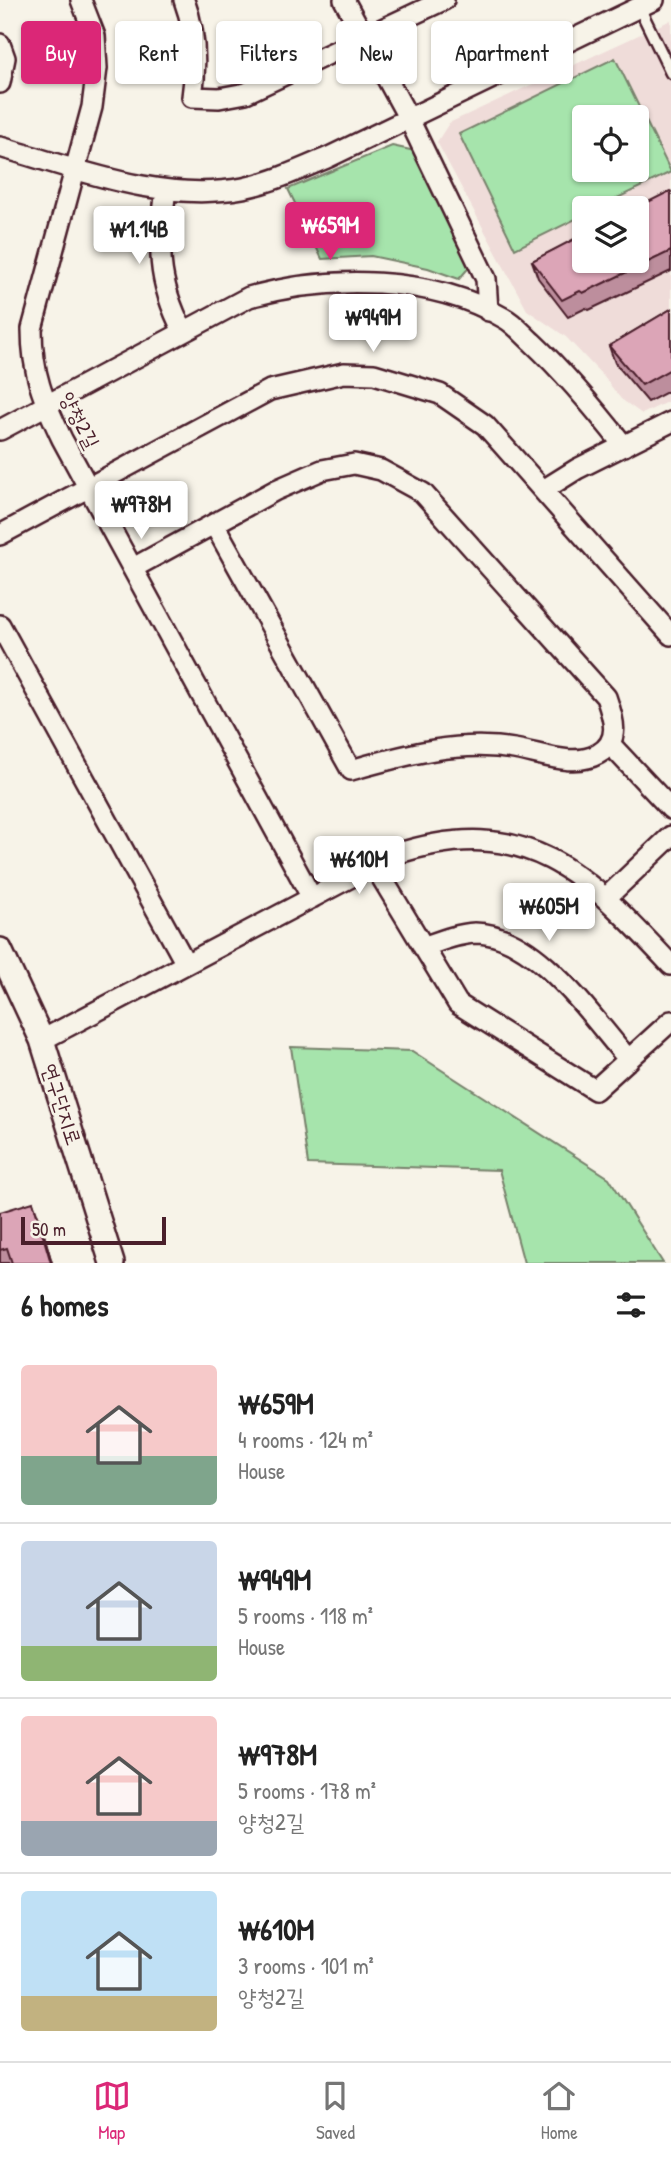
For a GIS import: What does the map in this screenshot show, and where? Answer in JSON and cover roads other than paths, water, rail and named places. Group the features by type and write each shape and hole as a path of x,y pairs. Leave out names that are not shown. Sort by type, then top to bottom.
{"street":[{"name":"양청2길","path":"81,0 95,36 97,68 92,107 32,329 32,362 46,405 88,486 312,898"},
{"path":"184,0 194,36 196,74 192,97 219,98 246,93 336,51"},
{"path":"344,0 356,21"},
{"path":"400,21 444,0"},
{"path":"0,148 166,190 242,188 282,177 409,119 646,4"},
{"path":"0,44 5,58 0,82"},
{"path":"391,84 486,279 488,311"},
{"path":"166,190 159,263 170,307 183,331"},
{"path":"0,430 249,297 318,283 367,281 405,286 505,318 577,387 624,446"},
{"path":"0,535 270,390 344,373 374,374 408,382 440,394 465,409 505,443 671,635"},
{"path":"545,489 671,422"},
{"path":"133,568 214,524 322,470 354,464 382,470 406,481 423,493 606,697 615,731 610,744 599,754 579,760 513,748 451,747 410,752 351,770 214,524"},
{"path":"0,625 186,964"},
{"path":"610,744 671,808"},
{"path":"607,897 671,836"},
{"path":"42,1040 393,855 432,842 506,842 540,853 581,876 607,897 671,965"},
{"path":"374,865 457,1004 595,1090 671,1021"},
{"path":"423,947 459,935 477,933 500,937 520,946 545,965 629,1059"},
{"name":"연구단지로","path":"0,950 42,1040 112,1263"}],"lane":[{"path":"646,4 671,73"}]}
